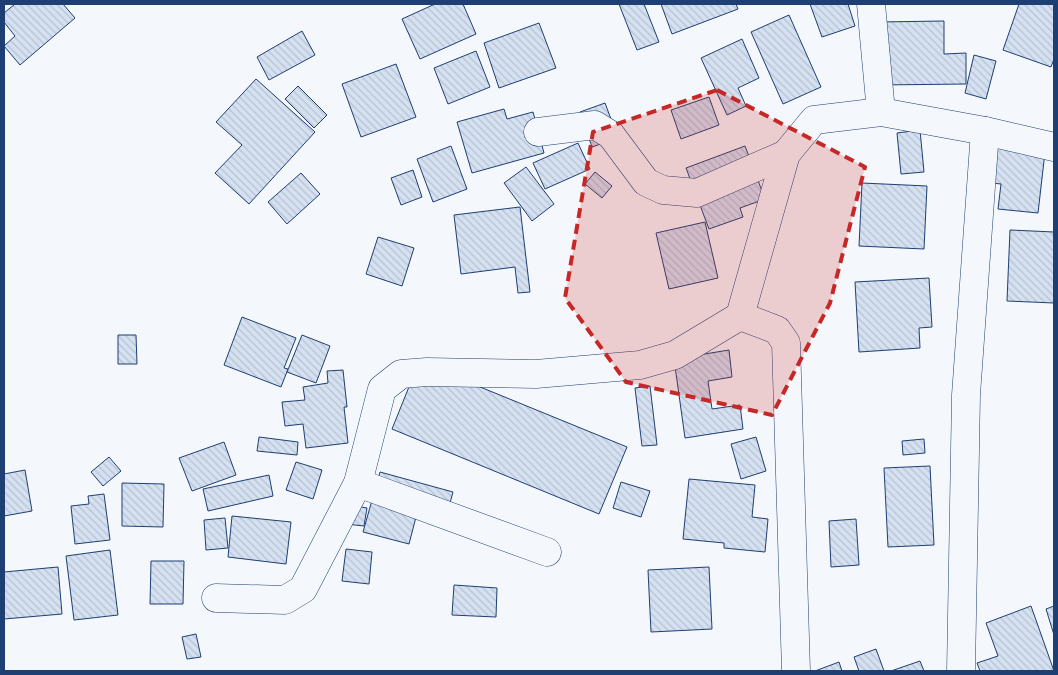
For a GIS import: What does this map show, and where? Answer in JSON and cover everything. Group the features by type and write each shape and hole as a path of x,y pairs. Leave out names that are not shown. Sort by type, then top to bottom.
{"street":[{"path":"871,4 881,112"},
{"path":"216,598 285,600 303,589 358,483 382,389 401,374 427,372 536,374 640,365 675,355 740,316 786,154 814,120 881,112 984,131 1054,147"},
{"path":"538,132 595,125 611,134 646,182 663,190 697,193 786,154"},
{"path":"961,671 966,395 984,131"},
{"path":"740,316 777,330 786,343 796,671"},
{"path":"358,483 547,552"}],"highlighted area":[{"path":"717,90 865,167 830,303 772,415 626,382 565,298 593,132"}],"building":[{"path":"15,4 63,4 75,18 20,65 4,46 15,36 4,22 4,13"},
{"path":"435,4 463,4 476,34 420,59 402,19"},
{"path":"619,4 644,4 659,42 637,50"},
{"path":"661,4 736,4 738,9 672,34"},
{"path":"810,4 848,4 855,26 822,37"},
{"path":"1019,4 1054,4 1054,59 1051,67 1003,50"},
{"path":"789,15 821,87 783,104 751,32"},
{"path":"944,21 944,54 966,53 966,84 878,85 878,22"},
{"path":"539,23 556,68 499,88 484,43"},
{"path":"302,31 315,55 269,80 257,57"},
{"path":"742,39 759,78 738,88 746,106 727,115 701,58"},
{"path":"476,51 490,87 448,104 434,68"},
{"path":"974,55 996,61 986,99 965,93"},
{"path":"396,64 416,117 361,137 342,84"},
{"path":"256,79 315,132 249,204 215,173 242,145 216,122"},
{"path":"298,86 327,115 314,128 285,99"},
{"path":"709,97 719,125 681,139 671,110"},
{"path":"605,103 618,138 592,147 580,112"},
{"path":"504,109 507,119 533,112 544,153 472,173 457,122"},
{"path":"920,130 924,172 901,174 897,133"},
{"path":"578,143 590,169 545,189 533,163"},
{"path":"978,145 1045,152 1038,213 998,209 1001,184 974,181"},
{"path":"451,146 467,189 433,202 417,159"},
{"path":"745,146 765,199 740,208 743,217 709,229 686,168"},
{"path":"526,167 554,204 532,221 504,183"},
{"path":"413,170 422,197 401,205 391,178"},
{"path":"595,172 612,186 602,198 585,184"},
{"path":"301,173 320,194 287,224 268,202"},
{"path":"862,183 927,186 924,249 859,246"},
{"path":"520,207 530,292 518,293 515,267 461,274 454,215"},
{"path":"705,222 718,278 669,289 656,233"},
{"path":"1010,230 1054,232 1054,303 1007,301"},
{"path":"378,237 414,248 402,286 366,274"},
{"path":"929,278 932,327 919,328 920,348 859,352 855,282"},
{"path":"242,317 296,338 284,368 288,369 281,387 224,365"},
{"path":"118,335 136,335 137,364 118,364"},
{"path":"302,335 330,346 316,383 287,372"},
{"path":"729,350 732,377 708,381 712,409 740,405 743,429 685,438 674,359"},
{"path":"419,362 627,447 599,514 392,429"},
{"path":"343,370 347,407 344,407 348,443 306,448 303,424 285,426 282,402 305,400 303,387 328,383 327,371"},
{"path":"650,386 657,445 642,446 635,388"},
{"path":"259,437 298,442 297,455 257,451"},
{"path":"756,437 766,471 741,479 731,444"},
{"path":"924,439 925,453 903,455 902,441"},
{"path":"224,442 236,475 192,491 179,458"},
{"path":"109,457 121,471 103,486 91,472"},
{"path":"296,462 322,470 313,499 286,490"},
{"path":"930,466 934,545 888,547 884,468"},
{"path":"25,470 32,511 4,516 4,474"},
{"path":"380,472 453,492 444,525 416,517 409,544 363,532"},
{"path":"269,475 273,496 208,511 203,489"},
{"path":"689,479 755,485 752,517 768,519 765,552 724,548 724,543 683,539"},
{"path":"621,482 650,491 641,517 613,508"},
{"path":"122,483 164,484 163,527 122,526"},
{"path":"104,494 110,540 75,544 71,506 89,504 88,496"},
{"path":"349,505 367,508 364,526 346,524"},
{"path":"232,516 291,522 286,564 228,557"},
{"path":"225,518 228,548 206,550 204,520"},
{"path":"856,519 859,565 831,567 829,521"},
{"path":"346,549 372,552 369,584 342,581"},
{"path":"110,550 118,615 74,620 66,556"},
{"path":"151,561 184,561 183,604 150,604"},
{"path":"58,567 62,614 4,619 4,572"},
{"path":"709,567 712,629 651,632 648,570"},
{"path":"454,585 497,588 496,617 452,615"},
{"path":"1031,606 1054,671 980,671 977,663 998,656 986,623"},
{"path":"1054,606 1054,635 1046,609"},
{"path":"196,634 201,657 187,659 182,637"},
{"path":"876,649 884,671 859,671 854,657"},
{"path":"920,661 924,671 891,671"},
{"path":"839,662 842,671 815,671"}]}
